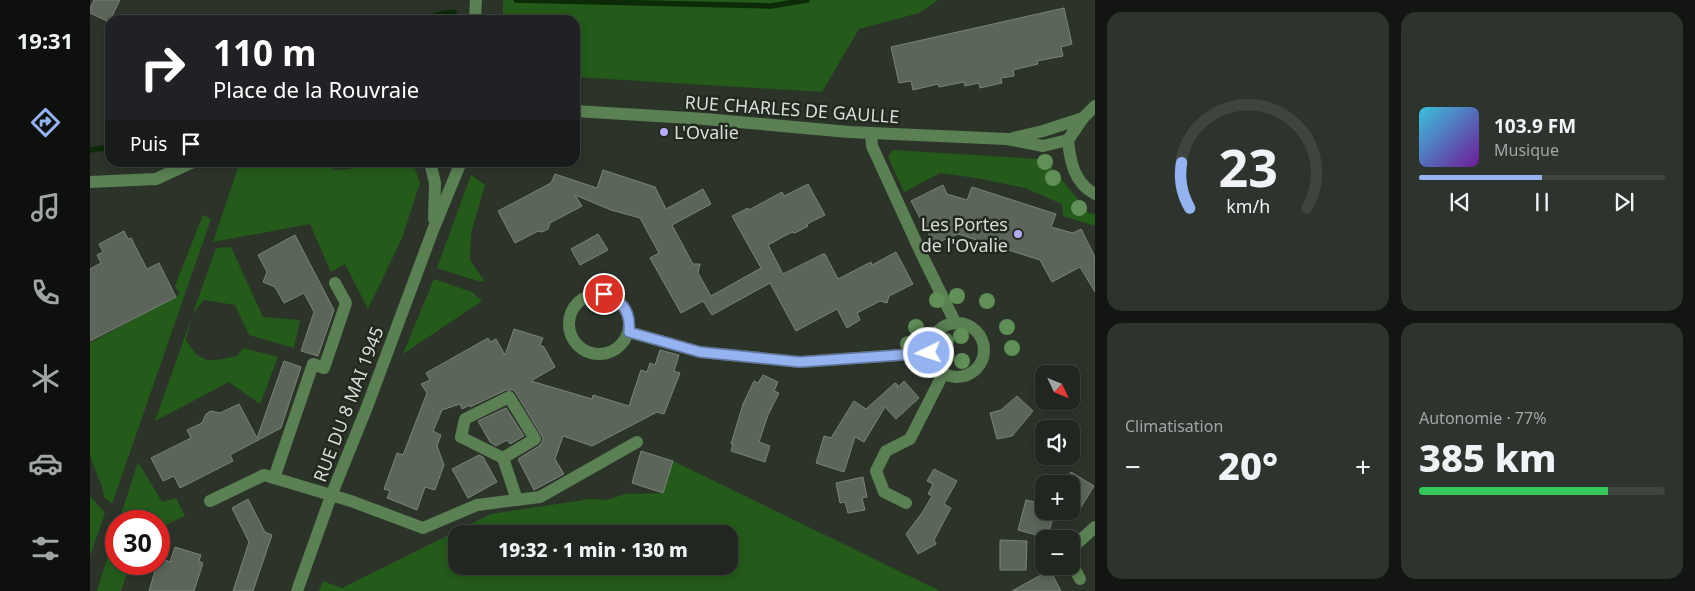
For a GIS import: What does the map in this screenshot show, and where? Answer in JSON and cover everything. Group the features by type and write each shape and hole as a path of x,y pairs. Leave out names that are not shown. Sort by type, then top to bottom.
{"street":[{"path":"475,15 476,0"},
{"path":"1095,106 1083,118 1068,140 1070,159 1076,176 1088,190 1095,194"},
{"name":"RUE CHARLES DE GAULLE","path":"580,111 704,119 871,133 1007,139 1043,146 1068,140"},
{"name":"RUE CHARLES DE GAULLE","path":"1007,139 1043,131 1083,118"},
{"path":"871,133 872,146 922,255 956,322"},
{"path":"90,182 156,179 182,167"},
{"name":"RUE DU 8 MAI 1945","path":"431,167 435,183 433,230"},
{"name":"RUE DU 8 MAI 1945","path":"297,591 331,496 459,167"},
{"path":"274,478 313,364 324,368 346,303 335,283"},
{"path":"594,294 604,294 614,297 628,312 629,332 617,350 597,355 587,352 575,342 569,328 570,317 578,303 584,298 594,294"},
{"path":"956,322 968,324 979,332 984,344 984,356 975,371 960,378 943,374 934,365 929,353 932,338 941,327 956,322"},
{"path":"629,332 700,352 800,362 929,353"},
{"path":"906,503 884,492 876,471 886,451 910,439 943,374"},
{"path":"503,458 535,440 508,397 465,419 461,438 503,458 517,500"},
{"path":"210,501 264,475 423,528 477,505 540,497 637,442"},
{"path":"1080,541 1095,527"},
{"path":"1078,575 1080,579"}],"green space":[{"path":"503,0 938,0 919,13 859,29 822,92 580,77 580,15 503,15"},
{"path":"893,150 1037,159 1049,164 1089,213 1095,214 1095,226 1063,216 1062,204 1025,188 976,178 940,173 904,192 888,157"},
{"path":"238,167 334,167 333,170 355,167 414,167 420,183 402,238 368,309 345,264 331,272 310,224 213,242"},
{"path":"471,175 485,185 471,233 470,260 485,282 437,268"},
{"path":"203,215 211,219 112,504 104,497 90,456 90,343 180,294 175,286"},
{"path":"231,247 263,317 300,320 294,348 249,335 235,305 204,300 193,314 216,248"},
{"path":"434,279 472,292 482,301 403,354"},
{"path":"191,318 186,340 196,354 202,358 220,360 237,356 243,348 278,357 260,404 229,382 155,421"},
{"path":"673,461 940,591 319,591 323,581 342,588 448,535 448,575 738,575 738,525 469,525 491,514 590,499 606,500 626,494 663,493"},
{"path":"138,462 162,502 176,498 185,516 170,523 170,510 123,510"},
{"path":"90,496 105,513 90,556"},
{"path":"105,565 105,575 126,575 121,591 97,591"}],"building":[{"path":"94,0 120,0 112,15 105,15 105,20 90,13"},
{"path":"1064,8 1072,44 1061,47 1063,56 1037,61 1038,64 1013,70 1014,76 1001,78 1002,83 980,88 979,83 965,86 964,82 939,87 938,84 913,90 911,81 899,83 891,47"},
{"path":"603,170 655,187 666,209 703,189 711,204 672,225 693,264 700,264 698,273 711,296 761,268 732,216 748,208 749,210 782,192 784,196 808,184 825,215 807,224 808,226 795,233 792,232 768,245 783,274 825,254 838,279 871,262 872,265 896,252 913,284 889,296 887,303 880,301 857,313 860,320 847,328 837,309 796,331 770,283 712,315 703,301 681,313 650,258 659,253 640,218 611,210 575,195 582,206 550,223 548,229 542,232 538,231 515,243 498,211 551,183 555,174 597,188"},
{"name":"Les Portes de l'Ovalie","path":"943,185 947,194 967,200 972,187 1056,214 1051,227 1073,233 1081,229 1095,257 1095,292 1080,267 1052,282 1040,260 958,234 934,244 911,201"},
{"path":"124,231 128,239 131,238 147,269 159,263 176,297 90,341 90,269 101,263 97,255 103,252 99,244"},
{"path":"598,234 608,250 580,265 571,249"},
{"path":"295,235 334,310 318,356 301,351 314,312 304,293 284,303 275,287 263,282 267,272 258,255"},
{"path":"514,329 543,338 540,345 544,347 555,367 531,381 592,399 593,395 629,406 641,370 647,372 650,363 655,365 660,350 679,355 674,371 680,373 664,414 657,412 592,446 563,436 555,459 564,474 534,490 518,459 539,446 543,438 516,393 513,390 506,390 470,407 470,405 462,409 460,404 442,410 433,431 441,435 437,446 444,465 435,490 425,487 417,510 387,498 390,491 384,489 397,453 403,455 427,393 421,384 430,380 426,373 488,338 490,342 496,339 505,355"},
{"path":"284,361 301,367 281,428 230,455 233,461 180,488 174,476 163,481 151,458 191,438 187,430 202,423 206,414 211,411 220,413 239,404 257,438"},
{"path":"763,375 778,382 774,391 779,393 768,415 759,442 770,446 765,462 731,451 733,444 731,444 743,404 754,381 758,383"},
{"path":"904,381 919,398 896,419 885,407 864,442 855,437 844,472 816,463 824,436 831,438 854,401 866,409 895,383 898,385 897,388"},
{"path":"1017,396 1033,411 1012,436 997,439 990,413 1001,410"},
{"path":"506,408 524,436 510,444 507,440 496,446 490,442 478,421"},
{"path":"641,451 673,461 663,493 632,483"},
{"path":"479,455 483,457 497,482 468,498 452,469"},
{"path":"934,469 957,481 944,504 951,508 934,540 936,544 918,554 906,534 932,496 928,494 933,484 927,481"},
{"path":"863,477 867,497 862,498 865,510 848,513 845,502 840,503 836,483"},
{"path":"1080,477 1094,486 1080,509"},
{"path":"248,499 265,532 272,535 253,591 233,591 249,542 232,508"},
{"path":"1026,500 1035,502 1035,520 1052,520 1049,530 1035,530 1035,535 1018,530"},
{"path":"1000,540 1027,541 1026,570 1000,570"},
{"path":"175,547 201,555 199,561 203,563 194,591 149,591 154,575 170,575 170,562"},
{"path":"1041,575 1053,575 1061,591 1012,591"}],"waterway":[{"path":"516,0 771,6 807,0"},
{"path":"437,15 454,12"},
{"path":"90,150 105,148"}],"place":[{"name":"L'Ovalie","path":"664,132"},
{"name":"Les Portes de l'Ovalie","path":"1018,234"}],"route":[{"path":"604,294 614,297 628,312 629,332 700,352 800,362 929,353"}]}
